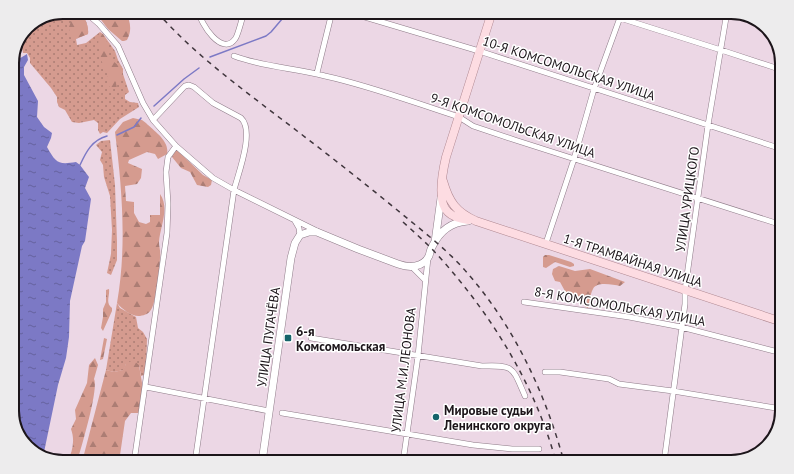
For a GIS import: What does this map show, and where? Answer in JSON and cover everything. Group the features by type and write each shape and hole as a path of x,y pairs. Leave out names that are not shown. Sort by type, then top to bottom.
{"main road":[{"path":"476,221 460,219 450,214 445,208 442,181 446,158 490,19"},
{"path":"444,196 466,217"},
{"path":"433,245 444,196"},
{"path":"447,228 450,214"},
{"path":"438,219 444,215 460,214 476,221"},
{"path":"411,266 422,259 447,228 460,222 476,221"},
{"name":"1-Я ТРАМВАЙНАЯ УЛИЦА","path":"476,221 775,320"},
{"path":"300,235 309,232 317,232 405,266 419,266 424,263 428,257"},
{"name":"УЛИЦА ПУГАЧЁВА","path":"263,455 291,258 295,243 300,235"},
{"name":"УЛИЦА М.И.ЛЕОНОВА","path":"428,257 433,245"}],"street":[{"path":"93,19 118,46 143,103 153,120 176,146 213,178 317,232"},
{"path":"202,19 210,35 224,44 235,40 242,19"},
{"path":"317,74 330,19"},
{"name":"10-Я КОМСОМОЛЬСКАЯ УЛИЦА","path":"372,19 479,51 775,147"},
{"path":"546,243 574,159 594,89 620,19"},
{"path":"623,19 775,68"},
{"name":"УЛИЦА УРИЦКОГО","path":"665,455 685,304 685,290 708,125 726,19"},
{"name":"9-Я КОМСОМОЛЬСКАЯ УЛИЦА","path":"234,56 250,62 343,80 459,117 473,126 775,223"},
{"path":"153,120 185,86 189,85 194,87 213,103 245,122 246,139 234,190 196,455"},
{"path":"135,455 167,233 168,204 166,172 168,157 176,146"},
{"path":"295,221 299,228 300,235"},
{"name":"УЛИЦА М.И.ЛЕОНОВА","path":"404,455 418,356 428,257"},
{"path":"411,266 425,280"},
{"name":"8-Я КОМСОМОЛЬСКАЯ УЛИЦА","path":"524,302 681,326 775,351"},
{"path":"311,338 482,366 501,366 510,368 515,373 525,396"},
{"path":"545,372 560,372 609,378 619,384 673,391 775,408"},
{"path":"146,387 269,411"},
{"path":"282,413 473,445 512,449 539,449"}],"green space":[{"path":"63,19 85,19 88,27 88,34 76,39 77,45 86,43 100,32 103,34 115,51 123,69 123,74 129,92 125,95 125,99 130,102 138,103 139,107 120,119 107,133 103,132 100,134 98,130 98,123 94,120 79,123 72,122 65,110 59,107 57,97 30,63 30,58 27,53 23,53 22,48 26,38 38,26 46,22"},
{"path":"72,19 84,19 88,28 88,34 75,39 70,37 69,27"},
{"path":"100,19 129,19 130,33 127,40 122,41 108,29"},
{"path":"100,34 103,34 107,42 109,58 123,69 121,79 116,83 117,89 111,89 108,83 107,72 102,62 99,48 98,41"},
{"path":"133,118 142,120 157,133 164,141 167,149 167,154 158,159 155,154 147,152 129,160 128,163 142,169 141,178 137,184 125,186 126,201 134,202 134,213 139,222 146,224 150,222 150,215 160,215 160,194 164,205 164,218 159,242 160,261 158,283 155,298 150,312 140,316 131,314 117,303 123,239 120,174 115,132 123,122"},
{"path":"110,140 115,185 117,242 117,260 111,275 107,273 111,254 112,230 110,196 104,177 103,165 100,160 102,152 96,145 101,141"},
{"path":"175,151 178,151 203,175 212,180 211,185 208,187 197,185 190,172 181,168 172,157"},
{"path":"545,255 571,262 574,266 570,267 555,262 546,268 543,267 543,257"},
{"path":"559,266 575,271 590,269 625,282 620,286 601,284 595,287 591,293 588,308 585,307 584,300 578,296 566,293 560,282 555,281 552,274 553,269"},
{"path":"109,289 108,302 112,308 112,311 103,331 101,328 103,309 106,302 106,290"},
{"path":"117,303 120,308 136,317 138,328 143,332 147,339 146,369 144,375 141,376 139,365 126,364 124,370 114,372 106,370"},
{"path":"104,338 107,339 103,359 100,360"},
{"path":"95,358 98,365 94,379 95,385 92,406 79,455 70,455 73,446 71,429 76,419 75,410 87,383 89,365"},
{"path":"133,360 139,365 143,389 139,413 131,413 125,421 120,455 84,455 106,370 114,372 123,370 126,364"}],"water":[{"path":"27,54 28,60 24,67 24,75 38,101 37,117 44,127 52,133 47,147 55,160 58,162 76,162 80,165 89,177 85,188 91,199 85,241 82,246 70,301 69,337 66,358 58,385 44,451 36,446 28,438 20,423 19,414 19,59"}],"waterway":[{"path":"210,57 266,36 282,19"},
{"path":"154,106 184,79 199,68"},
{"path":"117,135 134,127 141,118"},
{"path":"80,165 87,151 93,144 97,140 107,136"}],"railway":[{"path":"164,19 200,55 372,189 454,258 486,296 515,340 538,387 557,437 562,455"},
{"path":"403,222 432,249 453,272 472,296 507,348 536,404 554,455"}],"place":[{"name":"6-я Комсомольская","path":"288,338"},
{"name":"Мировые судьи Ленинского округа","path":"436,417"}]}
